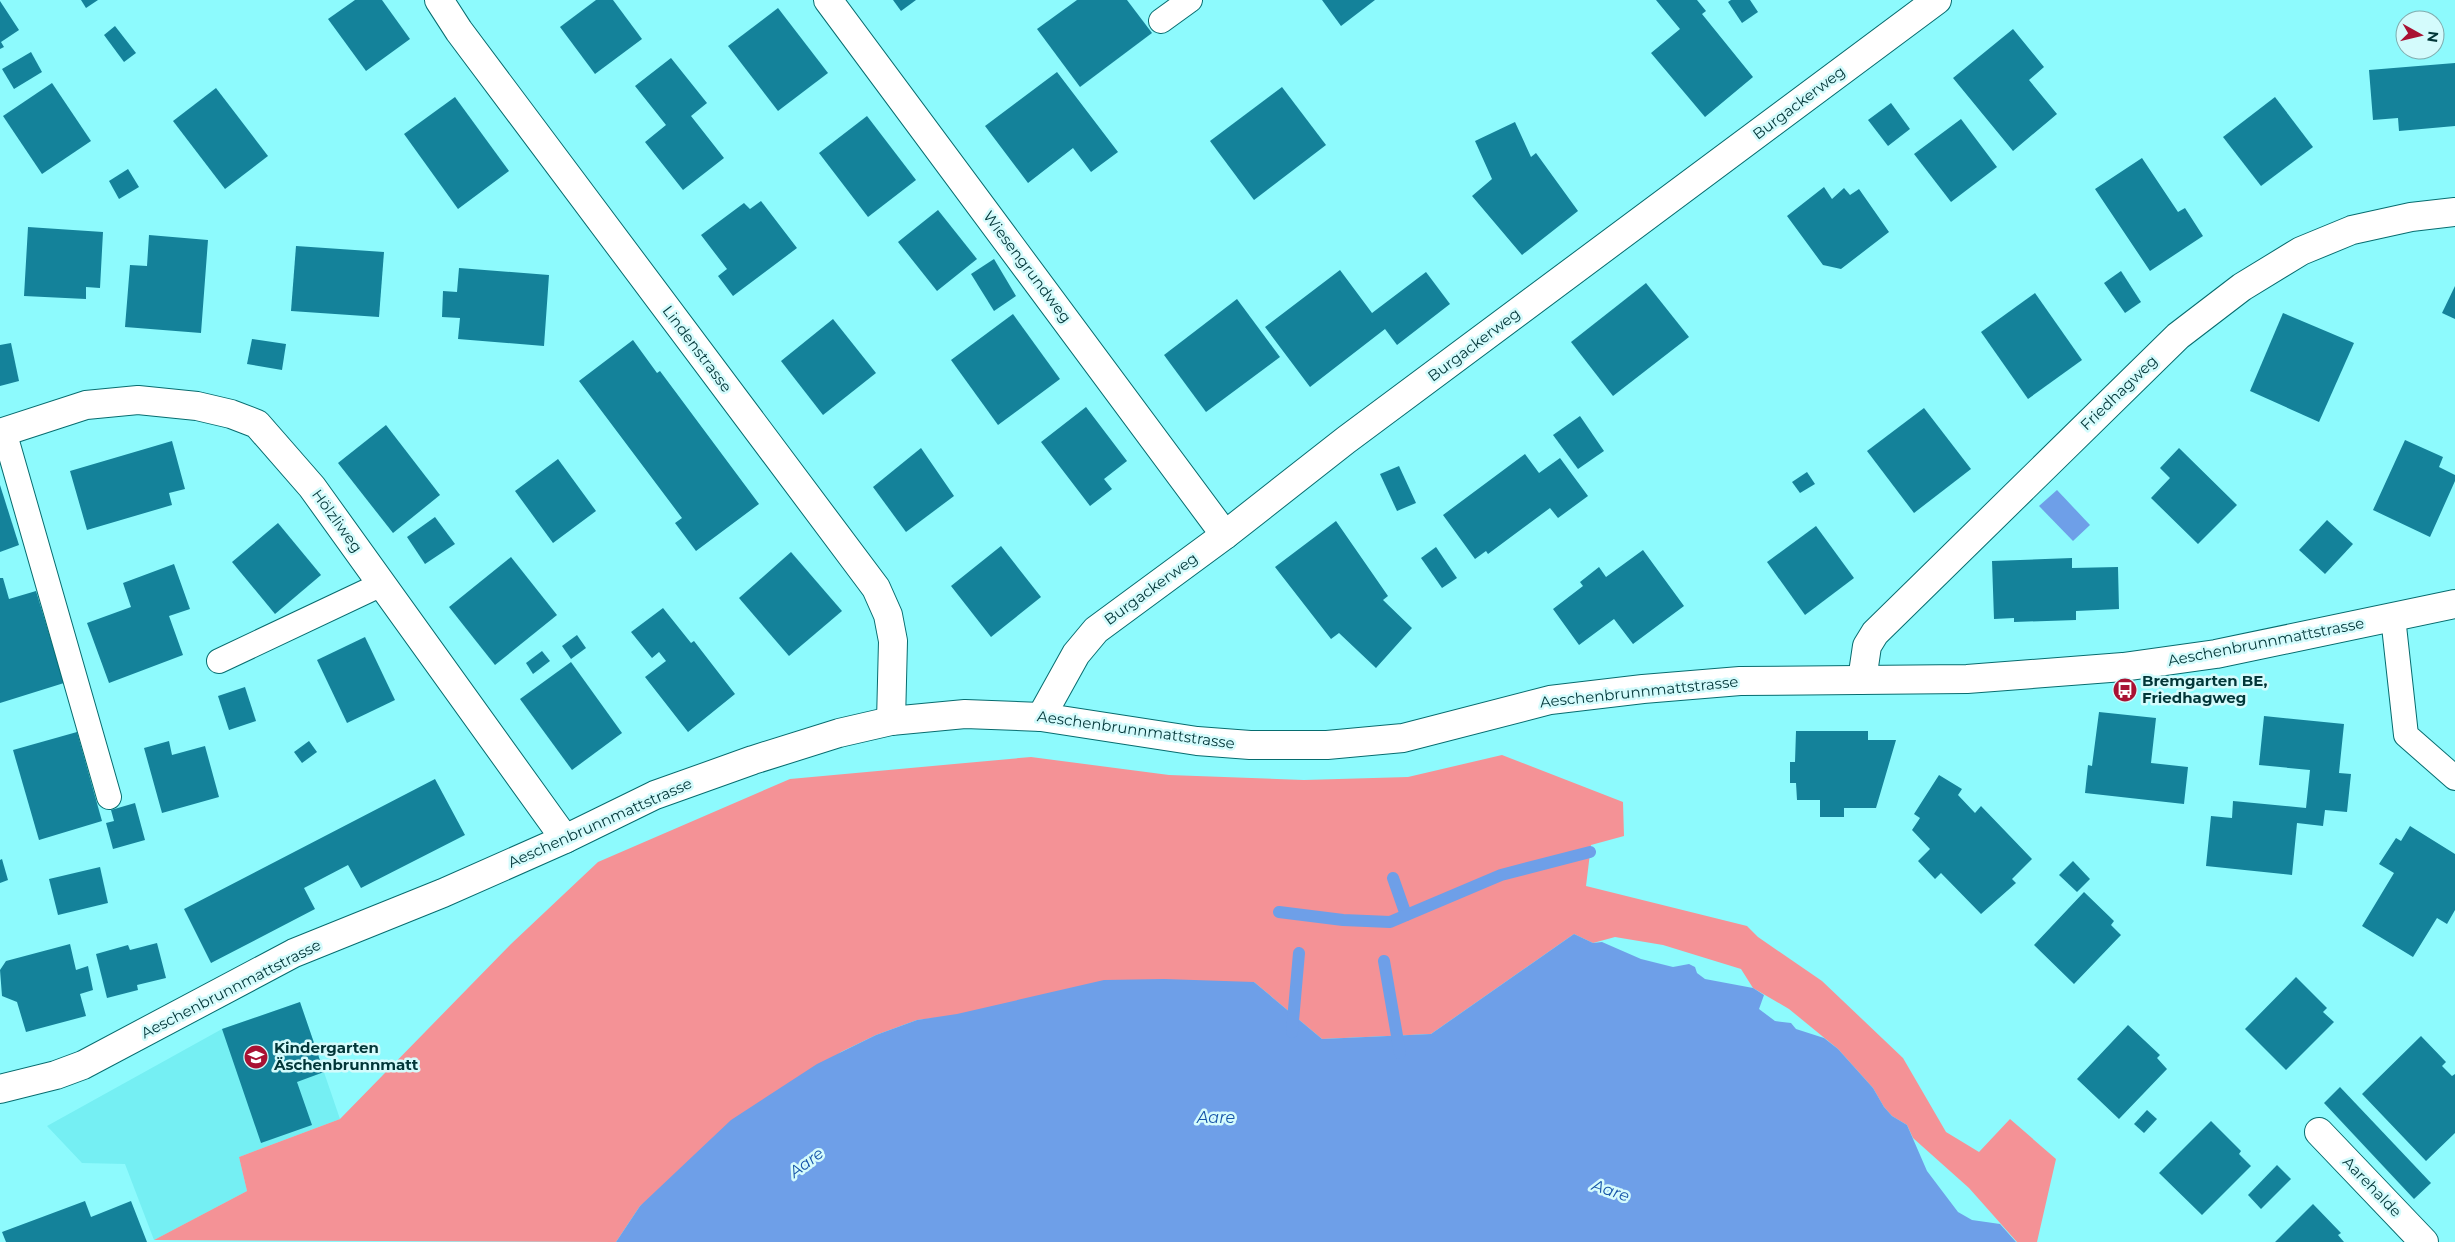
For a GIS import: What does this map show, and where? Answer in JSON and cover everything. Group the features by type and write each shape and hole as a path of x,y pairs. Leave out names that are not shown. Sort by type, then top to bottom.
{"street":[{"name":"Lindenstrasse","path":"439,0 458,31 876,588 888,616 893,641 891,721"},
{"name":"Wiesengrundweg","path":"828,0 1225,535"},
{"name":"Burgackerweg","path":"1041,716 1076,654 1096,630 1225,535 1346,440 1937,0"},
{"name":"Friedhagweg","path":"1862,680 1867,646 1875,633 2178,336 2242,287 2301,251 2352,230 2411,217 2455,212"},
{"name":"Hölzliweg","path":"2,432 86,405 138,400 197,406 231,414 257,424 312,487 565,839"},
{"name":"Aeschenbrunnmattstrasse","path":"0,1088 56,1075 83,1065 294,953 443,893 565,839 655,795 839,733 891,721 965,714 1041,716 1197,741 1250,746 1327,745 1402,738 1550,700 1740,681 1967,679 2123,667 2216,654 2455,604"},
{"name":"Aarehalde","path":"2319,1132 2424,1242"}],"lane":[{"path":"1160,21 1190,0"},
{"path":"2,432 109,797"},
{"path":"220,661 382,584"},
{"path":"2393,617 2406,735 2455,778"}],"shaded area":[{"path":"1502,755 1623,802 1624,836 1591,845 1586,886 1747,926 1758,937 1822,981 1903,1058 1946,1132 1979,1152 2010,1119 2056,1159 2037,1242 2017,1242 1969,1188 1913,1138 1907,1125 1892,1116 1884,1107 1873,1088 1838,1049 1789,1009 1753,988 1741,969 1663,945 1615,937 1593,943 1574,934 1431,1034 1322,1039 1254,982 917,1020 876,1035 841,1052 640,1206 616,1242 154,1240 247,1191 239,1157 340,1119 511,944 598,862 790,779 1031,757 1169,775 1304,780 1408,777"},
{"path":"300,1002 340,1119 239,1157 247,1191 154,1240 125,1164 82,1163 47,1126 222,1029"}],"water":[{"path":"2057,490 2090,525 2073,541 2039,506"},
{"name":"Aare","path":"1574,934 1593,943 1602,942 1641,959 1673,967 1689,964 1695,967 1697,973 1705,979 1753,988 1764,995 1759,1009 1775,1021 1791,1023 1796,1029 1824,1038 1838,1049 1873,1088 1884,1107 1892,1116 1907,1125 1927,1171 1958,1212 1972,1220 2000,1224 2016,1242 616,1242 640,1206 731,1120 817,1064 876,1035 917,1020 957,1014 1104,980 1164,979 1254,982 1322,1039 1431,1034"}],"building":[{"path":"81,0 98,0 86,8"},
{"path":"355,0 382,0 410,39 366,71 328,19"},
{"path":"596,0 613,0 642,39 595,74 560,27"},
{"path":"893,0 916,0 901,11"},
{"path":"1077,0 1127,0 1152,33 1080,87 1037,29"},
{"path":"1322,0 1375,0 1341,26"},
{"path":"1656,0 1697,0 1706,11 1702,14 1753,77 1705,117 1651,53 1680,29"},
{"path":"1731,0 1750,0 1758,12 1742,23 1728,2"},
{"path":"0,1 19,30 1,42 4,47 0,49"},
{"path":"778,8 828,73 778,111 728,46"},
{"path":"115,26 136,53 124,62 104,35"},
{"path":"2013,29 2044,67 2029,80 2057,114 2013,151 1953,78"},
{"path":"31,52 42,72 14,89 2,69"},
{"path":"671,58 707,103 691,116 724,158 683,190 645,142 666,125 635,86"},
{"path":"2455,63 2455,126 2399,131 2398,118 2373,120 2369,70"},
{"path":"1057,72 1118,152 1091,172 1073,148 1028,183 985,126"},
{"path":"52,83 91,141 42,174 3,116"},
{"path":"1282,87 1326,145 1254,200 1210,141"},
{"path":"216,88 268,156 225,189 173,121"},
{"path":"455,97 509,171 458,209 404,134"},
{"path":"2275,97 2313,147 2261,186 2223,137"},
{"path":"1891,103 1910,129 1888,146 1868,120"},
{"path":"867,116 916,180 868,217 819,153"},
{"path":"1961,119 1997,167 1951,202 1914,154"},
{"path":"1515,122 1531,157 1536,153 1578,211 1522,255 1472,196 1492,179 1475,141"},
{"path":"2142,158 2178,212 2185,208 2203,236 2150,271 2095,189"},
{"path":"128,169 139,187 119,199 109,181"},
{"path":"1824,187 1832,199 1844,188 1850,195 1859,189 1889,232 1841,269 1823,265 1787,216"},
{"path":"761,201 797,248 733,296 718,276 727,269 701,235 744,203 750,209"},
{"path":"938,210 977,259 937,291 898,242"},
{"path":"28,227 103,232 100,288 86,287 86,299 24,296"},
{"path":"149,235 208,240 201,333 125,327 130,265 147,266"},
{"path":"296,246 384,252 379,317 291,311"},
{"path":"994,259 1016,296 994,311 971,274"},
{"path":"459,268 549,275 544,346 458,339 460,318 442,317 443,291 457,292"},
{"path":"1340,270 1372,313 1426,272 1450,304 1397,345 1385,329 1310,387 1265,327"},
{"path":"2121,271 2141,302 2125,313 2104,283"},
{"path":"1646,283 1689,337 1613,396 1571,342"},
{"path":"2455,286 2455,319 2442,313"},
{"path":"2035,293 2082,360 2028,399 1981,332"},
{"path":"1237,299 1280,357 1206,412 1164,355"},
{"path":"2283,313 2354,343 2319,422 2250,391"},
{"path":"1013,314 1060,379 998,425 951,360"},
{"path":"833,319 876,373 823,415 781,361"},
{"path":"252,339 286,344 282,370 247,364"},
{"path":"633,340 657,373 660,371 759,504 696,551 675,523 682,518 579,381"},
{"path":"11,343 19,381 0,386 0,345"},
{"path":"1086,407 1127,461 1104,479 1112,489 1090,506 1041,442"},
{"path":"1924,408 1971,469 1914,513 1867,451"},
{"path":"1580,416 1604,451 1578,469 1553,435"},
{"path":"386,425 440,495 393,533 338,463"},
{"path":"2405,440 2443,457 2439,467 2455,475 2455,481 2430,537 2373,510"},
{"path":"172,441 185,489 169,493 172,505 87,530 70,471"},
{"path":"921,448 954,496 906,532 873,487"},
{"path":"2179,448 2237,505 2198,544 2151,498 2170,478 2160,468"},
{"path":"1525,454 1539,473 1560,458 1588,496 1558,518 1550,508 1488,554 1486,551 1475,559 1443,515"},
{"path":"558,459 596,511 553,543 515,491"},
{"path":"1399,466 1416,503 1397,511 1380,474"},
{"path":"1807,472 1815,484 1800,493 1792,482"},
{"path":"0,485 19,545 0,552"},
{"path":"435,517 455,544 425,564 407,537"},
{"path":"2327,520 2353,544 2325,574 2299,550"},
{"path":"1336,521 1388,596 1383,600 1412,628 1376,668 1339,633 1331,639 1275,567"},
{"path":"278,523 321,575 275,614 232,562"},
{"path":"1816,526 1854,578 1805,615 1767,562"},
{"path":"1001,546 1041,597 991,637 951,586"},
{"path":"1436,547 1457,578 1442,588 1421,558"},
{"path":"1643,550 1684,606 1633,644 1614,619 1579,645 1553,609 1583,586 1580,582 1599,567 1606,577"},
{"path":"791,552 842,611 789,656 739,598"},
{"path":"511,557 557,615 495,665 449,607"},
{"path":"2072,558 2072,568 2118,567 2119,609 2076,611 2076,620 2014,622 2014,618 1994,619 1992,561"},
{"path":"174,564 190,609 169,616 183,655 109,683 87,623 131,607 123,583"},
{"path":"0,578 3,578 9,599 36,591 64,683 0,703"},
{"path":"663,608 691,643 694,641 735,694 688,732 645,677 666,661 659,652 652,658 631,632"},
{"path":"577,635 586,648 571,659 562,646"},
{"path":"365,637 395,700 347,723 317,660"},
{"path":"542,651 550,661 533,674 526,663"},
{"path":"571,662 622,733 572,770 520,699"},
{"path":"245,687 256,721 229,730 218,696"},
{"path":"2099,712 2156,718 2151,763 2188,767 2184,804 2085,793 2088,765 2092,766"},
{"path":"2264,716 2344,724 2339,773 2351,774 2347,812 2325,810 2323,826 2297,823 2292,875 2206,866 2211,816 2232,818 2233,801 2306,808 2310,770 2259,765"},
{"path":"1796,731 1868,731 1868,740 1896,740 1876,808 1844,808 1844,817 1820,817 1820,800 1797,800 1796,783 1790,783 1790,762 1795,762"},
{"path":"77,732 102,821 39,840 13,750"},
{"path":"169,741 172,755 205,746 219,797 162,813 144,748"},
{"path":"309,741 317,752 302,763 294,752"},
{"path":"1939,775 1962,789 1958,795 1975,813 1981,806 2032,859 2012,879 2016,883 1981,914 1941,873 1935,879 1918,861 1930,849 1912,830 1920,818 1914,814"},
{"path":"435,779 465,835 361,888 348,865 304,888 315,909 211,963 184,909"},
{"path":"135,803 145,840 113,849 106,823 114,821 111,810"},
{"path":"2410,826 2455,854 2455,910 2447,924 2437,918 2413,957 2362,926 2394,873 2379,864 2396,838 2401,841"},
{"path":"2,859 8,880 0,883 0,860"},
{"path":"2073,861 2090,879 2077,892 2059,875"},
{"path":"100,867 108,903 58,915 49,879"},
{"path":"2084,892 2114,921 2111,925 2121,935 2074,984 2034,945"},
{"path":"157,943 166,978 137,985 138,990 107,998 96,954 128,945 130,950"},
{"path":"70,944 76,970 88,966 93,990 80,994 86,1016 26,1032 17,1002 2,996 0,970 6,961"},
{"path":"2296,977 2327,1008 2323,1012 2334,1022 2286,1070 2245,1029"},
{"path":"300,1002 324,1072 297,1082 312,1125 261,1143 222,1029"},
{"path":"2128,1025 2160,1055 2157,1058 2167,1069 2119,1119 2077,1079"},
{"path":"2421,1036 2446,1062 2442,1066 2452,1076 2455,1074 2455,1133 2426,1161 2362,1094"},
{"path":"2340,1087 2431,1183 2414,1199 2324,1103"},
{"path":"2147,1110 2157,1119 2144,1133 2134,1124"},
{"path":"2211,1121 2241,1151 2239,1154 2251,1166 2202,1215 2159,1173"},
{"path":"2277,1165 2291,1179 2261,1209 2248,1195"},
{"path":"85,1201 91,1217 131,1201 147,1242 6,1242 2,1232"},
{"path":"2313,1204 2341,1233 2338,1235 2344,1242 2275,1242"}],"waterway":[{"path":"1279,912 1343,920 1390,922 1501,875 1590,852"},
{"path":"1393,878 1406,915"},
{"path":"1292,1032 1299,953"},
{"path":"1384,961 1400,1053"}],"place":[{"name":"Bremgarten BE, Friedhagweg","path":"2125,690"},
{"name":"Kindergarten Äschenbrunnmatt","path":"256,1057"}]}
